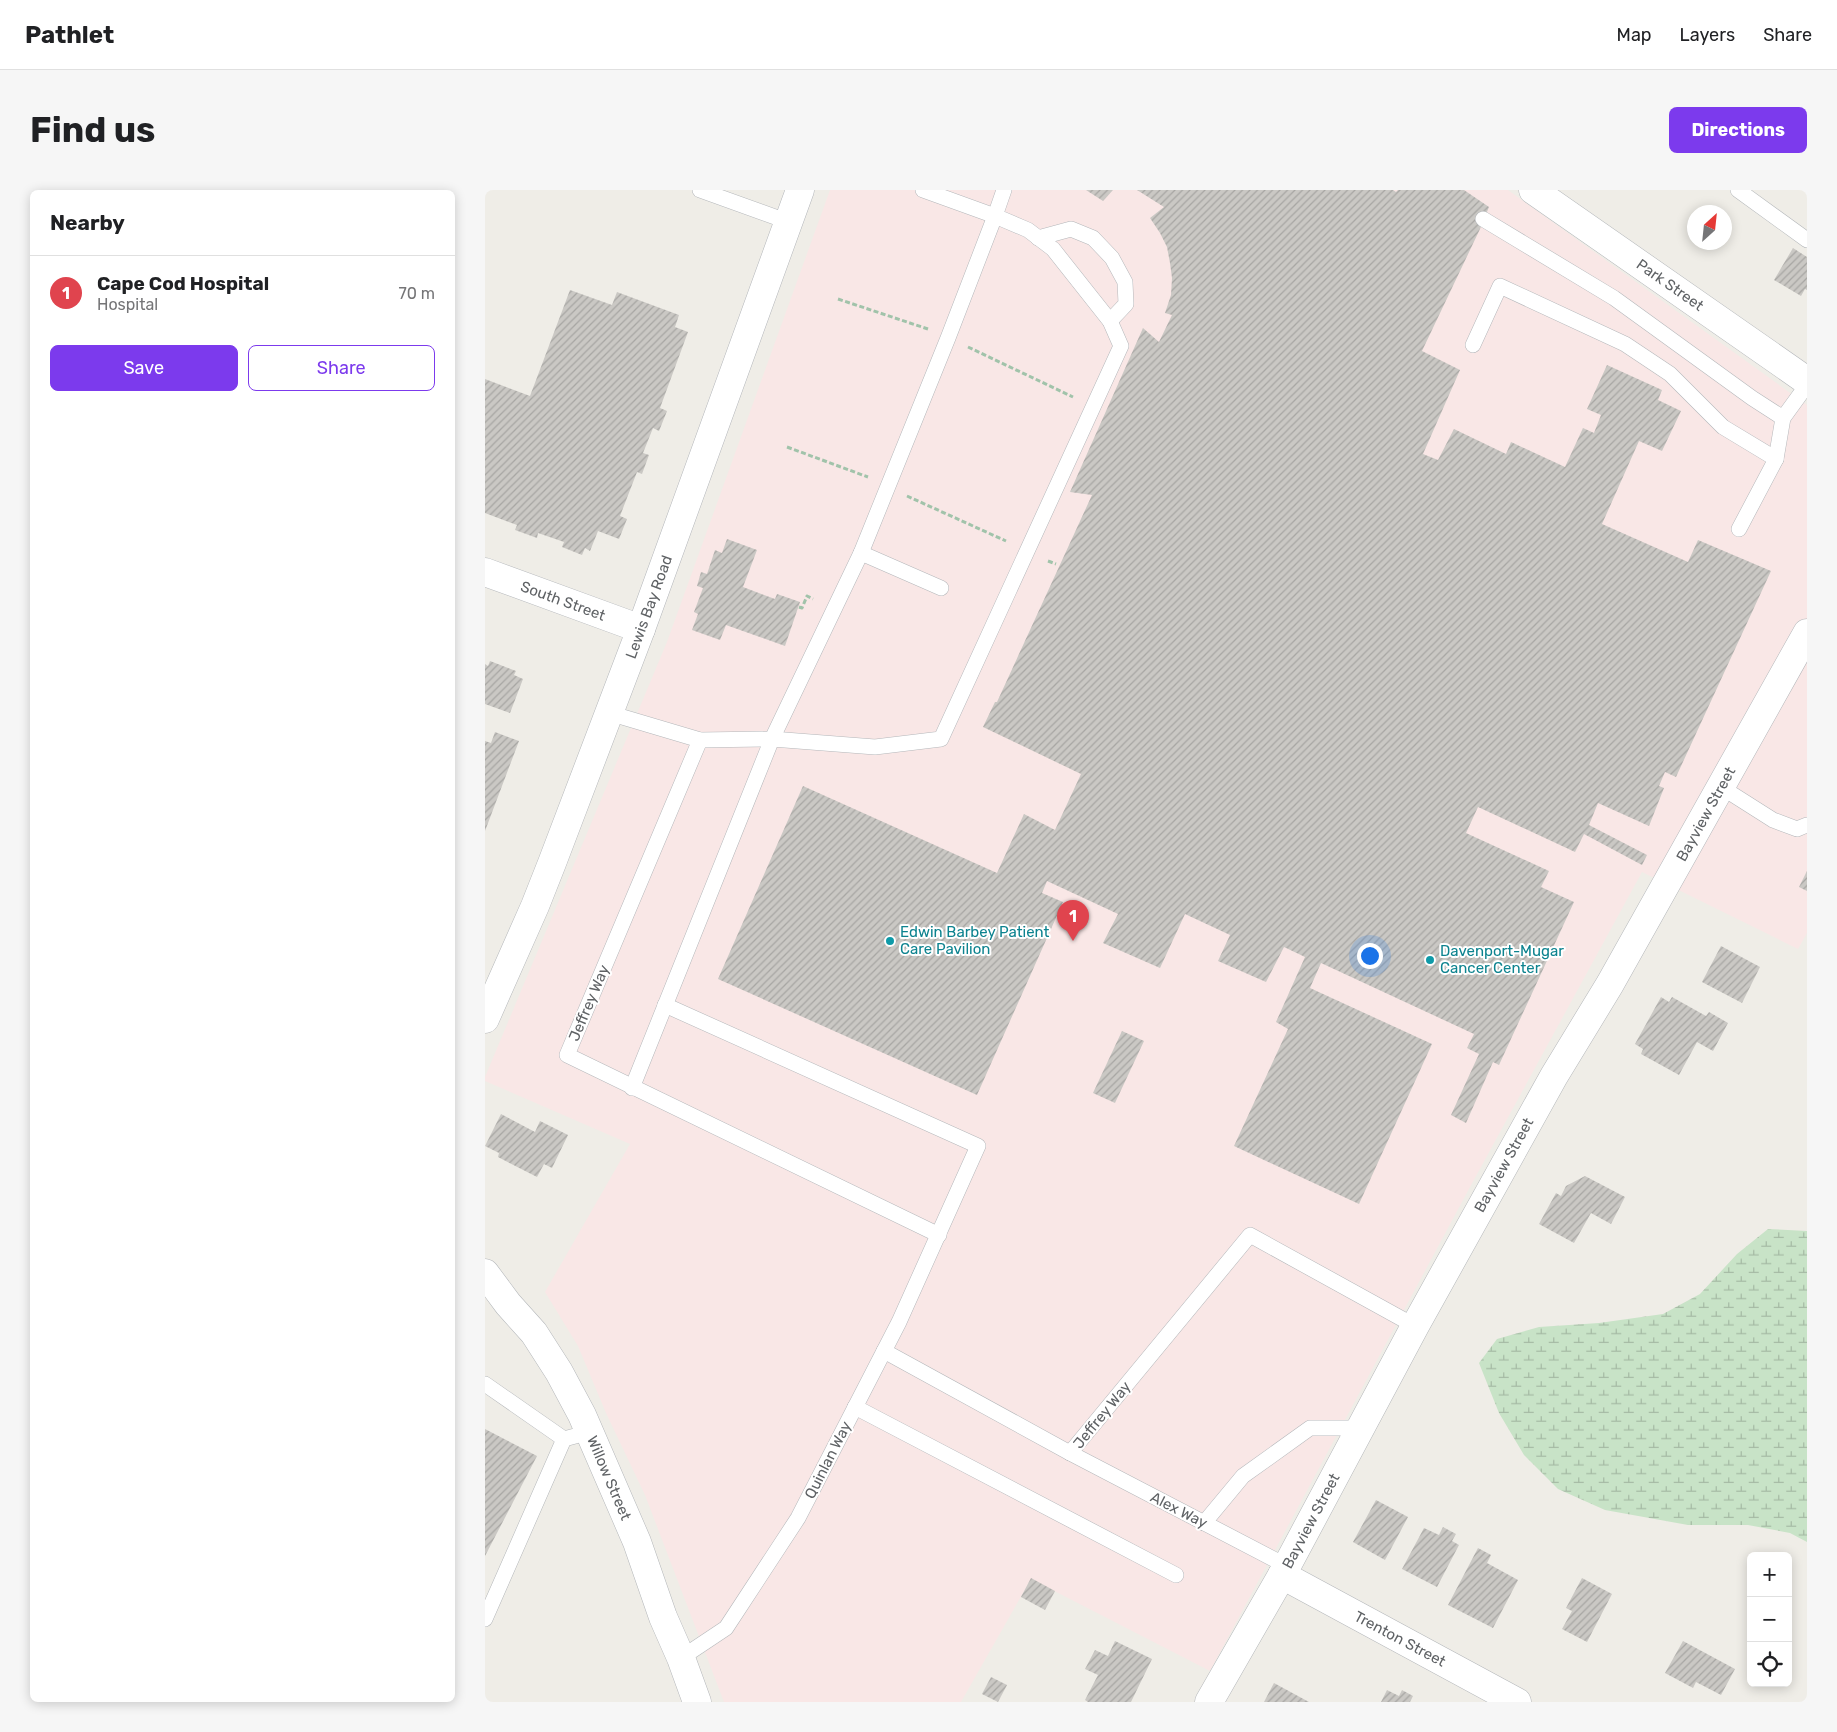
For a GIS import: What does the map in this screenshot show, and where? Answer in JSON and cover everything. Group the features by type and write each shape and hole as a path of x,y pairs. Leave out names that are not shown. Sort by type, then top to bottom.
{"street":[{"name":"Lewis Bay Road","path":"485,1018 535,906 641,629 800,190"},
{"name":"Park Street","path":"1533,190 1807,381"},
{"name":"South Street","path":"485,572 641,629"},
{"name":"Bayview Street","path":"1209,1702 1285,1570 1415,1326 1554,1076 1610,984 1807,632"},
{"name":"Willow Street","path":"485,1273 508,1304 534,1333 559,1372 577,1436 637,1542 663,1618 681,1658 697,1702"},
{"name":"Trenton Street","path":"1285,1570 1517,1702"}],"lane":[{"path":"700,190 789,222"},
{"path":"609,713 700,740 772,739 875,747 941,739 1121,346 1110,321 1053,249 1028,230 923,190"},
{"path":"632,1088 772,739 861,553 948,338 1004,190"},
{"path":"1739,190 1807,240"},
{"path":"1483,219 1614,298 1752,398 1783,418"},
{"path":"1038,238 1071,228 1093,238 1112,258 1125,282 1127,304 1110,321"},
{"path":"1473,345 1500,286 1625,344 1670,374 1723,426 1776,459"},
{"path":"1739,529 1776,459 1783,418 1807,385"},
{"path":"861,553 941,588"},
{"name":"Jeffrey Way","path":"700,740 567,1055 939,1235"},
{"path":"1721,787 1773,820 1797,829 1807,826"},
{"name":"Quinlan Way","path":"665,1005 978,1146 939,1235 884,1351 798,1518 726,1628 681,1658"},
{"name":"Jeffrey Way","path":"884,1351 1070,1453 1250,1235 1415,1326"},
{"path":"485,1384 577,1436 485,1619"},
{"path":"855,1408 1176,1575"},
{"path":"1204,1523 1243,1476 1310,1428 1360,1428"},
{"name":"Alex Way","path":"1070,1453 1204,1523 1285,1570"}],"path":[{"path":"787,447 863,475 1055,564"},
{"path":"799,607 802,608 807,596 819,602"}],"shaded area":[{"path":"830,190 1508,190 1807,405 1807,933 1798,949 1642,872 1210,1671 1031,1579 961,1702 724,1702 645,1495 606,1413 578,1346 545,1292 630,1144 485,1081 485,1077 667,642"}],"green space":[{"path":"1768,1229 1807,1231 1807,1542 1790,1533 1748,1525 1688,1525 1605,1510 1558,1489 1524,1455 1499,1413 1479,1363 1497,1339 1539,1327 1599,1323 1663,1314 1700,1294 1737,1254"}],"building":[{"path":"1086,190 1113,190 1103,201"},
{"path":"1137,190 1393,190 1396,192 1398,190 1464,190 1489,207 1422,351 1460,370 1423,454 1438,460 1454,429 1506,454 1511,442 1565,467 1583,428 1594,433 1601,415 1587,409 1607,365 1662,390 1658,400 1681,411 1662,451 1639,441 1602,524 1688,562 1698,540 1771,571 1676,777 1665,772 1659,786 1664,788 1649,826 1598,803 1589,825 1647,855 1642,865 1584,834 1575,852 1478,807 1466,833 1549,871 1541,887 1574,902 1499,1065 1493,1062 1466,1123 1451,1115 1479,1054 1467,1048 1474,1034 1321,963 1310,988 1432,1044 1359,1204 1234,1146 1288,1029 1276,1022 1305,957 1284,947 1266,982 1218,961 1230,935 1185,914 1160,968 1103,943 1118,914 1047,881 1042,893 1063,902 977,1095 718,979 803,786 997,873 1024,814 1055,830 1081,774 983,727 995,702 997,702 1092,495 1070,492 1143,328 1159,342 1172,315 1165,313 1171,295 1172,278 1167,247 1150,218 1164,207"},
{"path":"1793,248 1807,257 1807,290 1805,289 1801,296 1774,280"},
{"path":"570,290 612,305 617,292 679,315 675,327 688,332 660,408 667,411 659,431 653,428 643,453 649,455 642,474 637,472 620,516 627,519 619,539 598,531 590,551 585,548 582,555 562,547 564,542 538,533 537,538 515,530 517,525 485,513 485,379 530,396"},
{"path":"727,539 757,550 743,587 775,599 777,594 800,602 785,646 726,625 720,640 692,630 698,614 694,612 703,588 697,586 701,572 707,574 715,550 722,553"},
{"path":"490,661 516,671 514,675 523,679 510,713 485,704 485,664 488,666"},
{"path":"495,732 519,741 485,831 485,741 491,743"},
{"path":"1807,871 1807,891 1799,887"},
{"path":"1721,946 1760,967 1742,1003 1702,982"},
{"path":"1661,997 1669,1002 1672,997 1706,1016 1709,1012 1728,1023 1713,1051 1697,1042 1679,1075 1641,1054 1643,1049 1635,1044"},
{"path":"1122,1031 1144,1041 1115,1103 1093,1093"},
{"path":"501,1114 535,1132 540,1121 568,1135 552,1168 544,1164 537,1177 498,1157 499,1153 485,1146"},
{"path":"1585,1176 1625,1197 1611,1224 1591,1213 1574,1243 1539,1224 1556,1193 1561,1196 1566,1186"},
{"path":"485,1429 537,1456 485,1556"},
{"path":"1376,1500 1408,1517 1385,1560 1353,1542"},
{"path":"1443,1527 1456,1534 1452,1541 1459,1545 1437,1587 1402,1569 1424,1528 1439,1535"},
{"path":"1478,1548 1491,1555 1487,1563 1518,1580 1493,1628 1448,1605"},
{"path":"1031,1578 1055,1591 1045,1610 1021,1597"},
{"path":"1582,1578 1612,1594 1587,1642 1562,1629 1572,1611 1566,1608"},
{"path":"1115,1641 1152,1659 1131,1702 1088,1702 1085,1700 1098,1675 1085,1669 1095,1650 1108,1656"},
{"path":"1683,1641 1735,1669 1721,1695 1696,1682 1693,1688 1665,1673"},
{"path":"991,1677 1007,1685 998,1702 982,1694"},
{"path":"1274,1683 1309,1702 1264,1702"},
{"path":"1387,1690 1399,1696 1402,1690 1413,1696 1410,1702 1381,1702"}],"place":[{"name":"Edwin Barbey Patient Care Pavilion","path":"890,941"},
{"name":"Cape Cod Hospital","path":"1073,941"},
{"name":"Davenport-Mugar Cancer Center","path":"1430,960"}]}
